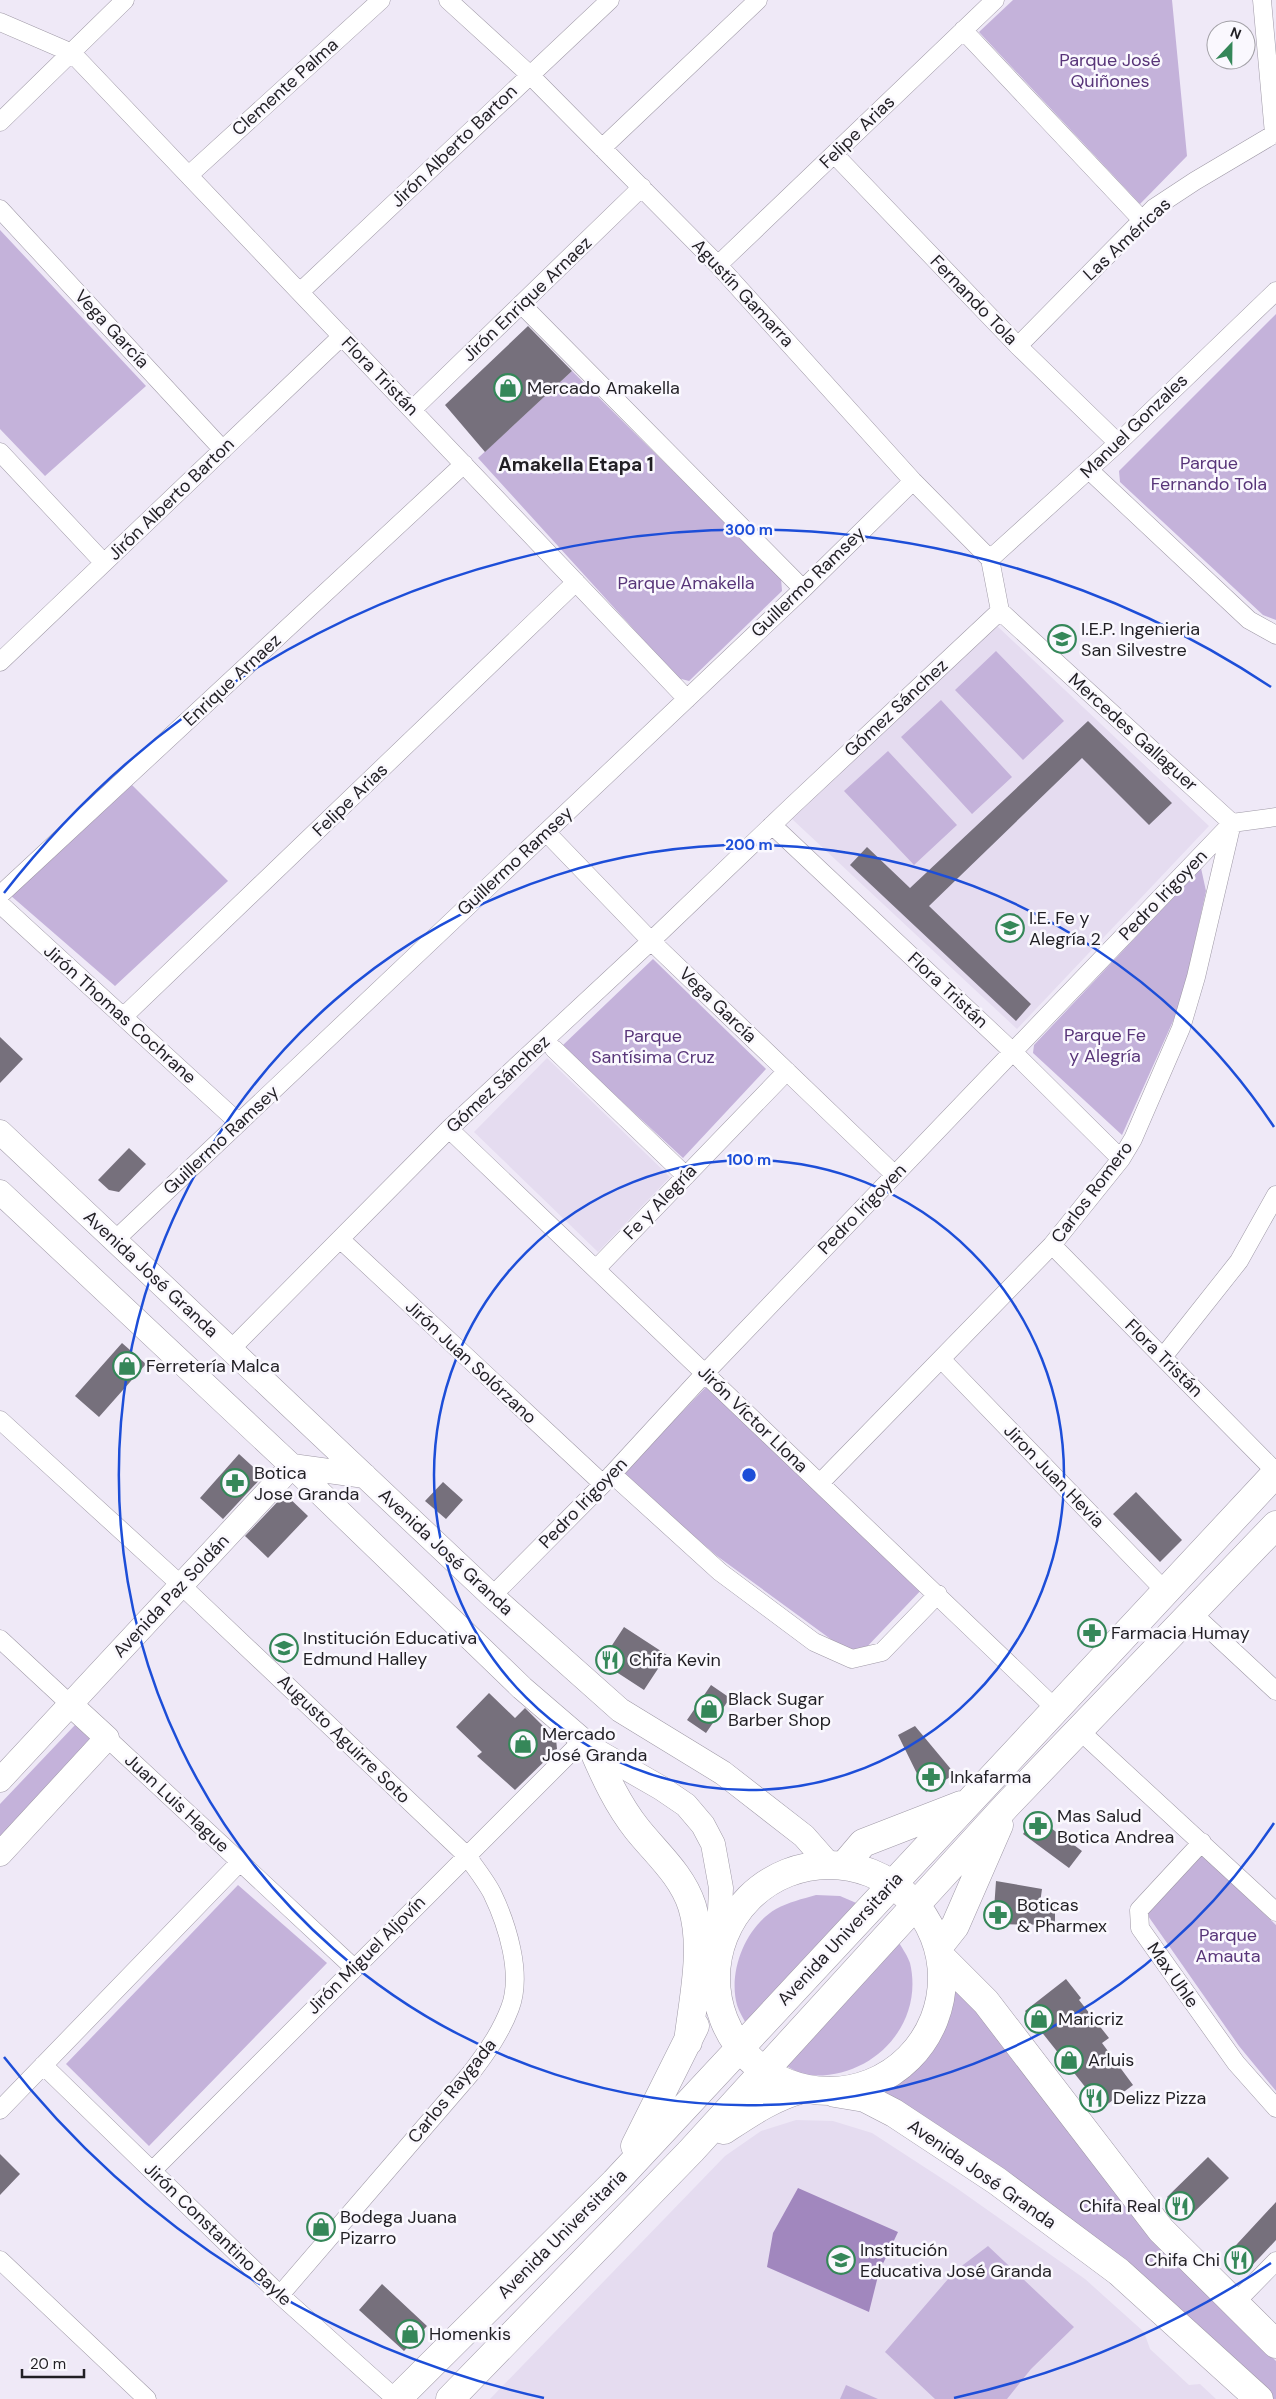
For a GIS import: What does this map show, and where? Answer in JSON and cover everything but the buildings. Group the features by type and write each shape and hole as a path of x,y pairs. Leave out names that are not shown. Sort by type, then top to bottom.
{"main road":[{"name":"Avenida José Granda","path":"0,1132 492,1596 620,1710 723,1773 836,1862"},
{"path":"0,1192 292,1466 522,1688 587,1745 661,1788 686,1805 703,1825 713,1844 721,1888 717,2004 738,2049"},
{"path":"292,1466 365,1476"},
{"name":"Avenida Paz Soldán","path":"0,1780 292,1466"},
{"name":"Avenida Universitaria","path":"397,2399 615,2182 969,1801 1057,1710 1276,1472"},
{"name":"Avenida Universitaria","path":"450,2399 691,2151 1007,1805 1276,1525"},
{"name":"Juan Luis Hague","path":"70,1704 107,1738"},
{"path":"0,1854 107,1738"},
{"path":"587,1745 610,1787 636,1828 677,1874 692,1905 696,1923 697,1954 688,2042"},
{"path":"615,2182 688,2042 732,1923 742,1910 761,1892 782,1878 836,1862 863,1843 969,1801"},
{"path":"942,1952 966,1903 1007,1805"},
{"path":"691,2151 777,2098 816,2090 854,2088 878,2078 898,2064 915,2047 934,2009 943,1976 942,1952 930,1922 916,1904 892,1884 872,1873 836,1862"},
{"path":"942,1952 986,2002 1161,2230 1276,2344"},
{"name":"Avenida José Granda","path":"738,2049 763,2073 779,2082 865,2098 894,2113 997,2181 1119,2272 1259,2399"}],"street":[{"path":"0,122 125,0"},
{"name":"Clemente Palma","path":"189,175 381,0"},
{"name":"Agustín Gamarra","path":"448,0 529,74 718,265 913,481 990,559"},
{"name":"Jirón Alberto Barton","path":"300,292 529,74 610,0"},
{"path":"602,148 758,0"},
{"name":"Felipe Arias","path":"718,265 995,0"},
{"path":"1262,0 1275,134"},
{"path":"0,22 72,52"},
{"path":"964,30 1142,220"},
{"name":"Flora Tristán","path":"72,52 687,699"},
{"name":"Las Américas","path":"1018,346 1154,208 1195,181 1275,134"},
{"name":"Fernando Tola","path":"834,154 1018,346 1118,443"},
{"name":"Jirón Enrique Arnaez","path":"412,410 642,187"},
{"name":"Vega García","path":"0,209 223,450"},
{"name":"Manuel Gonzales","path":"990,559 1118,443 1276,291"},
{"path":"521,304 803,588"},
{"name":"Jirón Alberto Barton","path":"0,662 342,336"},
{"path":"0,452 104,562"},
{"name":"Enrique Arnaez","path":"0,895 464,464"},
{"path":"1089,470 1249,620 1276,634"},
{"name":"Guillermo Ramsey","path":"115,1240 687,699 913,481"},
{"path":"990,559 1000,611"},
{"name":"Felipe Arias","path":"124,1017 576,582"},
{"name":"Gómez Sánchez","path":"230,1350 449,1128 651,941 1000,611"},
{"name":"Mercedes Gallaguer","path":"1000,611 1232,823"},
{"path":"1232,823 1276,818"},
{"name":"Pedro Irigoyen","path":"492,1596 607,1479 705,1373 1232,823"},
{"name":"Carlos Romero","path":"820,1483 942,1360 1052,1245 1122,1159 1133,1139 1182,1028 1196,977 1232,823"},
{"name":"Flora Tristán","path":"772,825 1013,1052 1122,1159"},
{"name":"Vega García","path":"546,832 651,941 895,1176"},
{"name":"Jirón Thomas Cochrane","path":"0,904 239,1123"},
{"path":"554,1049 686,1176"},
{"name":"Fe y Alegría","path":"596,1269 787,1071"},
{"name":"Jirón Víctor Llona","path":"449,1128 938,1594 1057,1710"},
{"path":"1163,1357 1239,1260 1276,1194"},
{"name":"Jirón Juan Solórzano","path":"340,1239 607,1479 720,1572 814,1642 852,1659 882,1652 938,1594"},
{"name":"Flora Tristán","path":"1052,1245 1276,1472"},
{"name":"Jiron Juan Hevia","path":"942,1360 1166,1592"},
{"name":"Augusto Aguirre Soto","path":"0,1420 181,1585 466,1855"},
{"path":"1191,1612 1276,1691"},
{"name":"Juan Luis Hague","path":"0,1639 70,1704"},
{"path":"1080,1731 1276,1912"},
{"name":"Juan Luis Hague","path":"107,1738 354,1968"},
{"name":"Jirón Miguel Aljovín","path":"152,2171 466,1855 587,1745"},
{"name":"Max Uhle","path":"1202,1842 1139,1910 1140,1928 1236,2063 1276,2108"},
{"name":"Carlos Raygada","path":"280,2294 471,2074 495,2041 511,2006 514,1971 508,1935 491,1892 466,1855"},
{"path":"0,2110 240,1862"},
{"name":"Jirón Constantino Bayle","path":"43,2065 280,2294 397,2399"},
{"path":"0,2260 147,2399"},
{"path":"1234,2304 1276,2261"}],"shaded area":[{"name":"I.E. Fe y Alegría 2","path":"996,625 1209,826 1017,1029 792,819"},
{"path":"547,1058 670,1177 598,1252 474,1132"},
{"name":"Institución Educativa José Granda","path":"796,2120 833,2121 872,2133 955,2187 1085,2279 1144,2332 1150,2349 1189,2385 1200,2384 1216,2399 490,2399 725,2156 761,2131"},
{"path":"798,2188 898,2232 879,2272 869,2312 767,2267 773,2233"}],"green space":[{"name":"Parque José Quiñones","path":"1013,0 1172,0 1187,156 1140,204 979,32"},
{"path":"0,230 146,386 45,476 0,429"},
{"name":"Parque Fernando Tola","path":"1276,314 1276,620 1263,615 1120,482 1119,471"},
{"name":"Parque Amakella","path":"572,371 781,578 782,591 689,681 678,678 478,458"},
{"path":"996,651 1064,721 1023,760 955,690"},
{"path":"941,700 1012,777 972,814 901,737"},
{"path":"888,751 957,825 914,865 844,791"},
{"path":"132,785 228,881 115,986 10,895"},
{"name":"Parque Fe y Alegría","path":"1201,868 1206,891 1182,1001 1122,1135 1033,1053 1034,1045"},
{"name":"Parque Santísima Cruz","path":"653,959 766,1069 683,1158 562,1046"},
{"path":"708,1385 925,1586 862,1652 847,1651 717,1556 622,1474"},
{"path":"75,1725 93,1742 0,1840 0,1804"},
{"name":"Parque Amauta","path":"1202,1855 1276,1925 1276,2091 1239,2046 1146,1913"},
{"path":"238,1885 327,1963 149,2146 66,2064"},
{"path":"816,1895 840,1896 861,1905 747,2026 738,2008 735,1992 737,1965 741,1951 756,1927 765,1917 776,1909"},
{"path":"899,1943 910,1963 912,1986 909,2008 900,2028 887,2046 871,2060 851,2069 829,2075 806,2075 785,2065"},
{"path":"952,1980 1216,2302 1276,2361 1276,2399 1271,2399 894,2103 886,2093 886,2086 911,2064 937,2028"},
{"path":"988,2246 1074,2327 1031,2369 1007,2399 935,2399 885,2352 955,2271"},
{"path":"846,2385 878,2399 840,2399"}],"place":[{"name":"Mercado Amakella","path":"508,388"},
{"name":"I.E.P. Ingenieria San Silvestre","path":"1062,639"},
{"name":"I.E. Fe y Alegría 2","path":"1010,928"},
{"name":"Ferretería Malca","path":"127,1366"},
{"name":"Botica Jose Granda","path":"235,1483"},
{"name":"Farmacia Humay","path":"1092,1633"},
{"name":"Institución Educativa Edmund Halley","path":"284,1648"},
{"name":"Chifa Kevin","path":"610,1660"},
{"name":"Black Sugar Barber Shop","path":"709,1709"},
{"name":"Mercado José Granda","path":"523,1744"},
{"name":"Inkafarma","path":"931,1777"},
{"name":"Mas Salud Botica Andrea","path":"1038,1826"},
{"name":"Boticas & Pharmex","path":"998,1915"},
{"name":"Maricriz","path":"1039,2019"},
{"name":"Arluis","path":"1069,2060"},
{"name":"Delizz Pizza","path":"1094,2098"},
{"name":"Chifa Real","path":"1180,2206"},
{"name":"Bodega Juana Pizarro","path":"321,2227"},
{"name":"Institución Educativa José Granda","path":"841,2260"},
{"name":"Chifa Chi","path":"1239,2260"},
{"name":"Homenkis","path":"410,2334"}],"district":[{"name":"Amakella Etapa 1","path":"576,464"}]}
